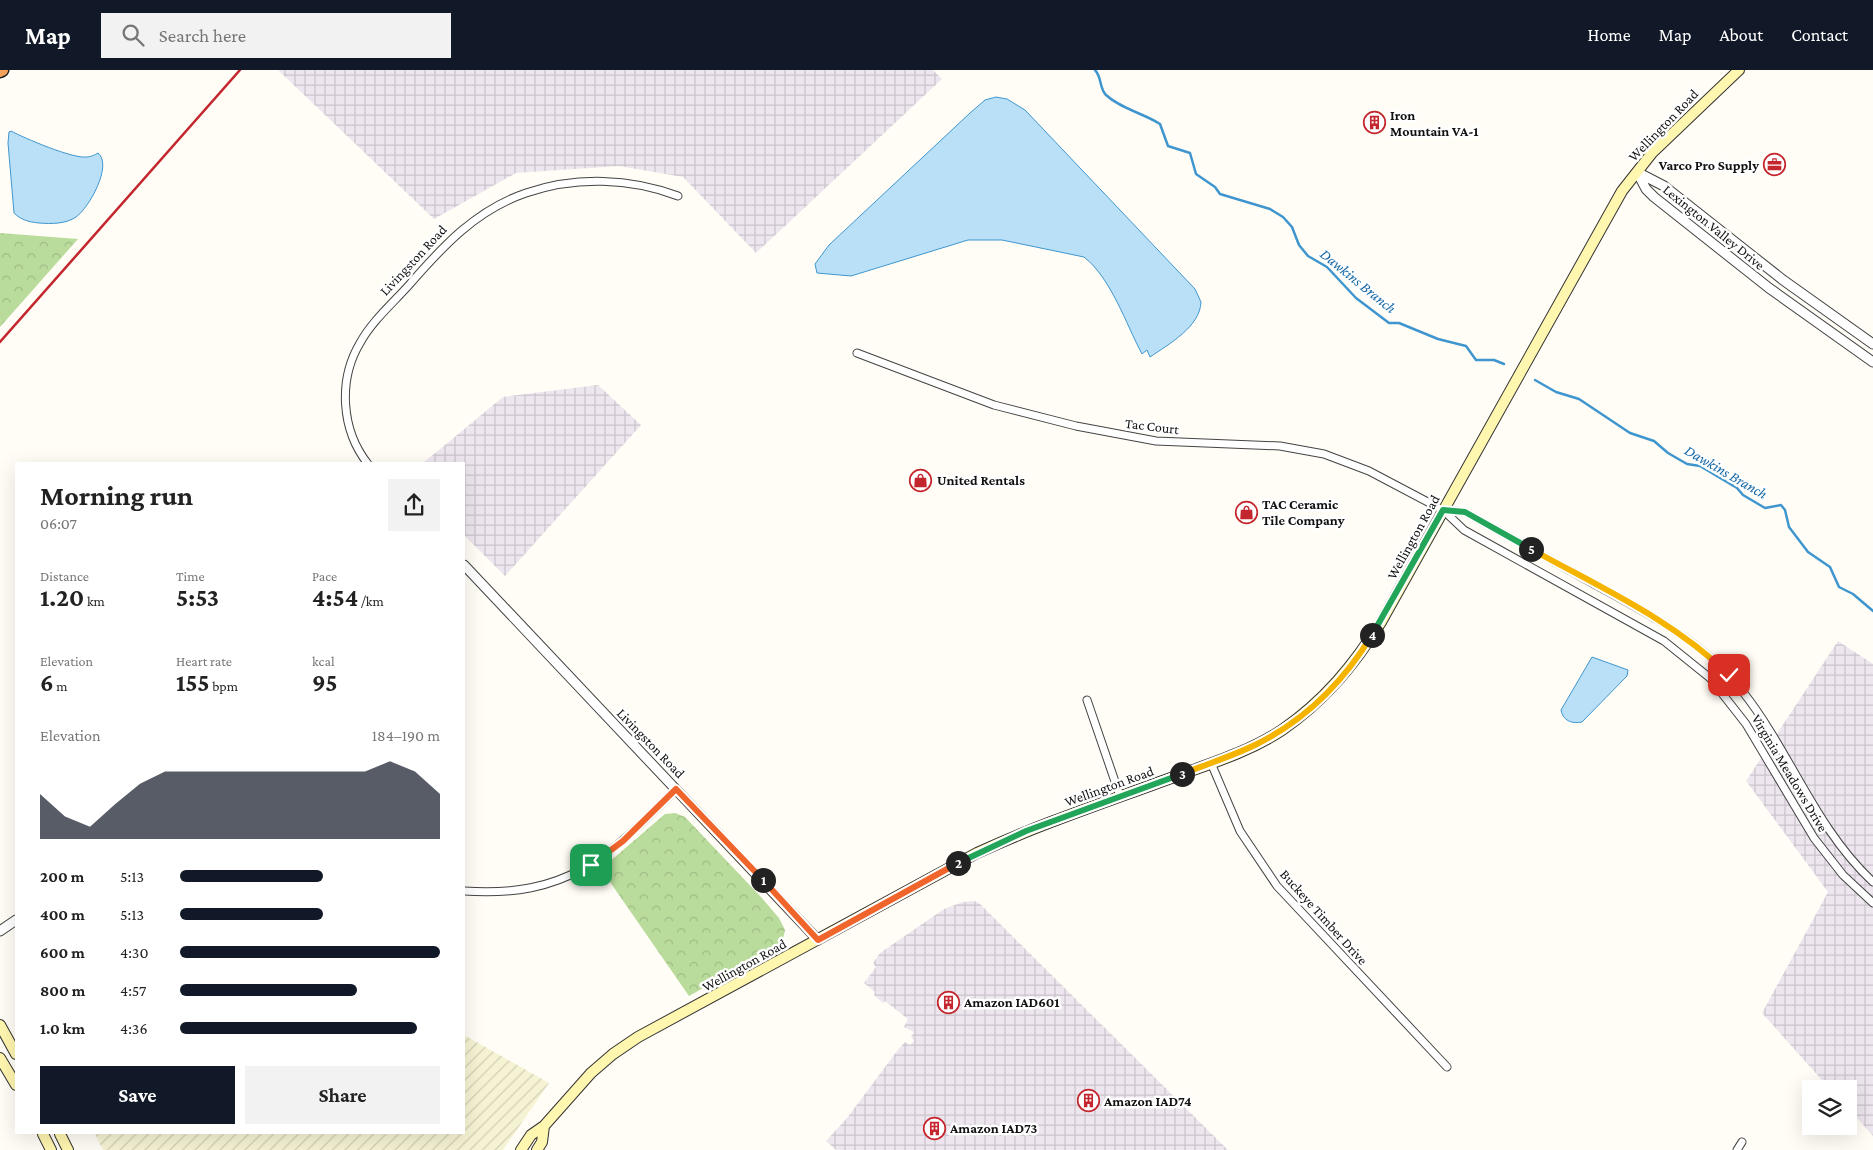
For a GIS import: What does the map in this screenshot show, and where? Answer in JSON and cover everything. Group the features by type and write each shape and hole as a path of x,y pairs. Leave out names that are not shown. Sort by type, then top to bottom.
{"main road":[{"name":"Wellington Road","path":"521,1150 531,1135 544,1126 591,1073 624,1045 977,853 1026,831 1258,744 1282,730 1309,709 1339,681 1381,622 1608,214 1637,172 1670,135 1739,70"},
{"path":"0,1025 15,1052"},
{"path":"0,1058 15,1083"},
{"name":"Wellington Road","path":"537,1150 542,1142 544,1126"},
{"path":"43,1134 51,1150"},
{"path":"60,1134 68,1150"}],"street":[{"name":"Lexington Valley Drive","path":"1637,172 1664,186 1783,280 1873,344"},
{"name":"Lexington Valley Drive","path":"1637,172 1644,185 1654,197 1776,293 1873,362"},
{"name":"Livingston Road","path":"367,462 352,436 346,408 348,374 354,354 366,334 452,237 472,220 492,208 526,192 548,187 604,180 652,187 678,196"},
{"name":"Tac Court","path":"857,353 994,405 1076,426 1156,440 1280,446 1324,454 1369,471 1443,510"},
{"name":"Virginia Meadows Drive","path":"1443,510 1465,512 1649,614 1701,649 1744,692 1829,833 1854,864 1873,882"},
{"name":"Virginia Meadows Drive","path":"1443,510 1464,530 1664,641 1710,678 1749,729 1814,838 1843,875 1873,903"},
{"name":"Livingston Road","path":"465,566 818,940"},
{"path":"1087,700 1120,796"},
{"name":"Buckeye Timber Drive","path":"1211,763 1240,831 1277,886 1447,1067"},
{"path":"465,891 491,892 535,887 581,871 601,859 623,841 676,789"},
{"path":"0,931 15,921"},
{"path":"1737,1150 1742,1142"}],"shaded area":[{"path":"278,70 933,70 942,79 756,253 683,177 619,166 516,173 434,219"},
{"path":"598,385 641,425 505,576 465,536 465,462 424,462 503,397"},
{"path":"1838,641 1873,664 1873,1136 1857,1118 1857,1080 1822,1080 1762,1013 1828,892 1746,781"},
{"path":"974,901 979,903 1228,1150 836,1150 826,1141 847,1118 897,1051 905,1042 910,1045 914,1041 911,1037 914,1032 904,1027 908,1019 885,1001 883,1003 874,995 875,992 864,983 876,967 873,963 880,953 944,909 963,902"},
{"path":"465,1036 549,1083 503,1150 103,1150 95,1134 465,1134"}],"green space":[{"path":"0,233 78,239 0,327"},
{"path":"675,813 685,817 761,897 779,918 785,930 783,939 773,949 689,996 601,869 665,814"}],"water":[{"path":"996,97 1007,99 1025,110 1195,289 1201,302 1195,319 1182,334 1150,357 1147,350 1142,354 1110,289 1094,266 1084,257 1002,240 968,240 851,276 817,273 815,264 829,245 970,113 985,100"},
{"path":"11,131 71,155 87,157 98,153 102,159 103,167 98,186 87,205 76,217 63,222 44,223 25,220 14,213 8,143 9,132"},
{"path":"1592,657 1628,670 1627,676 1582,722 1571,722 1564,717 1561,710"}],"waterway":[{"name":"Dawkins Branch","path":"1095,70 1106,95 1118,104 1160,124 1168,146 1190,153 1196,174 1215,187 1220,194 1270,209 1283,217 1292,227 1299,245 1308,256 1327,267 1356,298 1389,323 1399,323 1438,339 1466,346 1476,360 1494,360 1504,364"},
{"name":"Dawkins Branch","path":"1535,380 1556,392 1579,399 1630,433 1654,441 1668,453 1687,464 1700,466 1737,488 1743,495 1765,508 1781,505 1785,510 1789,527 1808,552 1830,567 1839,587 1853,594 1873,611"}],"railway":[{"path":"0,342 240,70"}],"place":[{"name":"Iron Mountain VA-1","path":"1374,123"},
{"name":"Varco Pro Supply","path":"1775,165"},
{"name":"United Rentals","path":"921,480"},
{"name":"TAC Ceramic Tile Company","path":"1246,512"},
{"name":"Amazon IAD601","path":"948,1002"},
{"name":"Amazon IAD74","path":"1088,1101"},
{"name":"Amazon IAD73","path":"934,1128"}],"route":[{"path":"591,865 623,841 676,789 818,940 977,853 1060,818 1236,754 1282,730 1325,695 1339,681 1366,646 1443,510 1465,512 1649,614 1676,630 1701,649 1729,675"}]}
